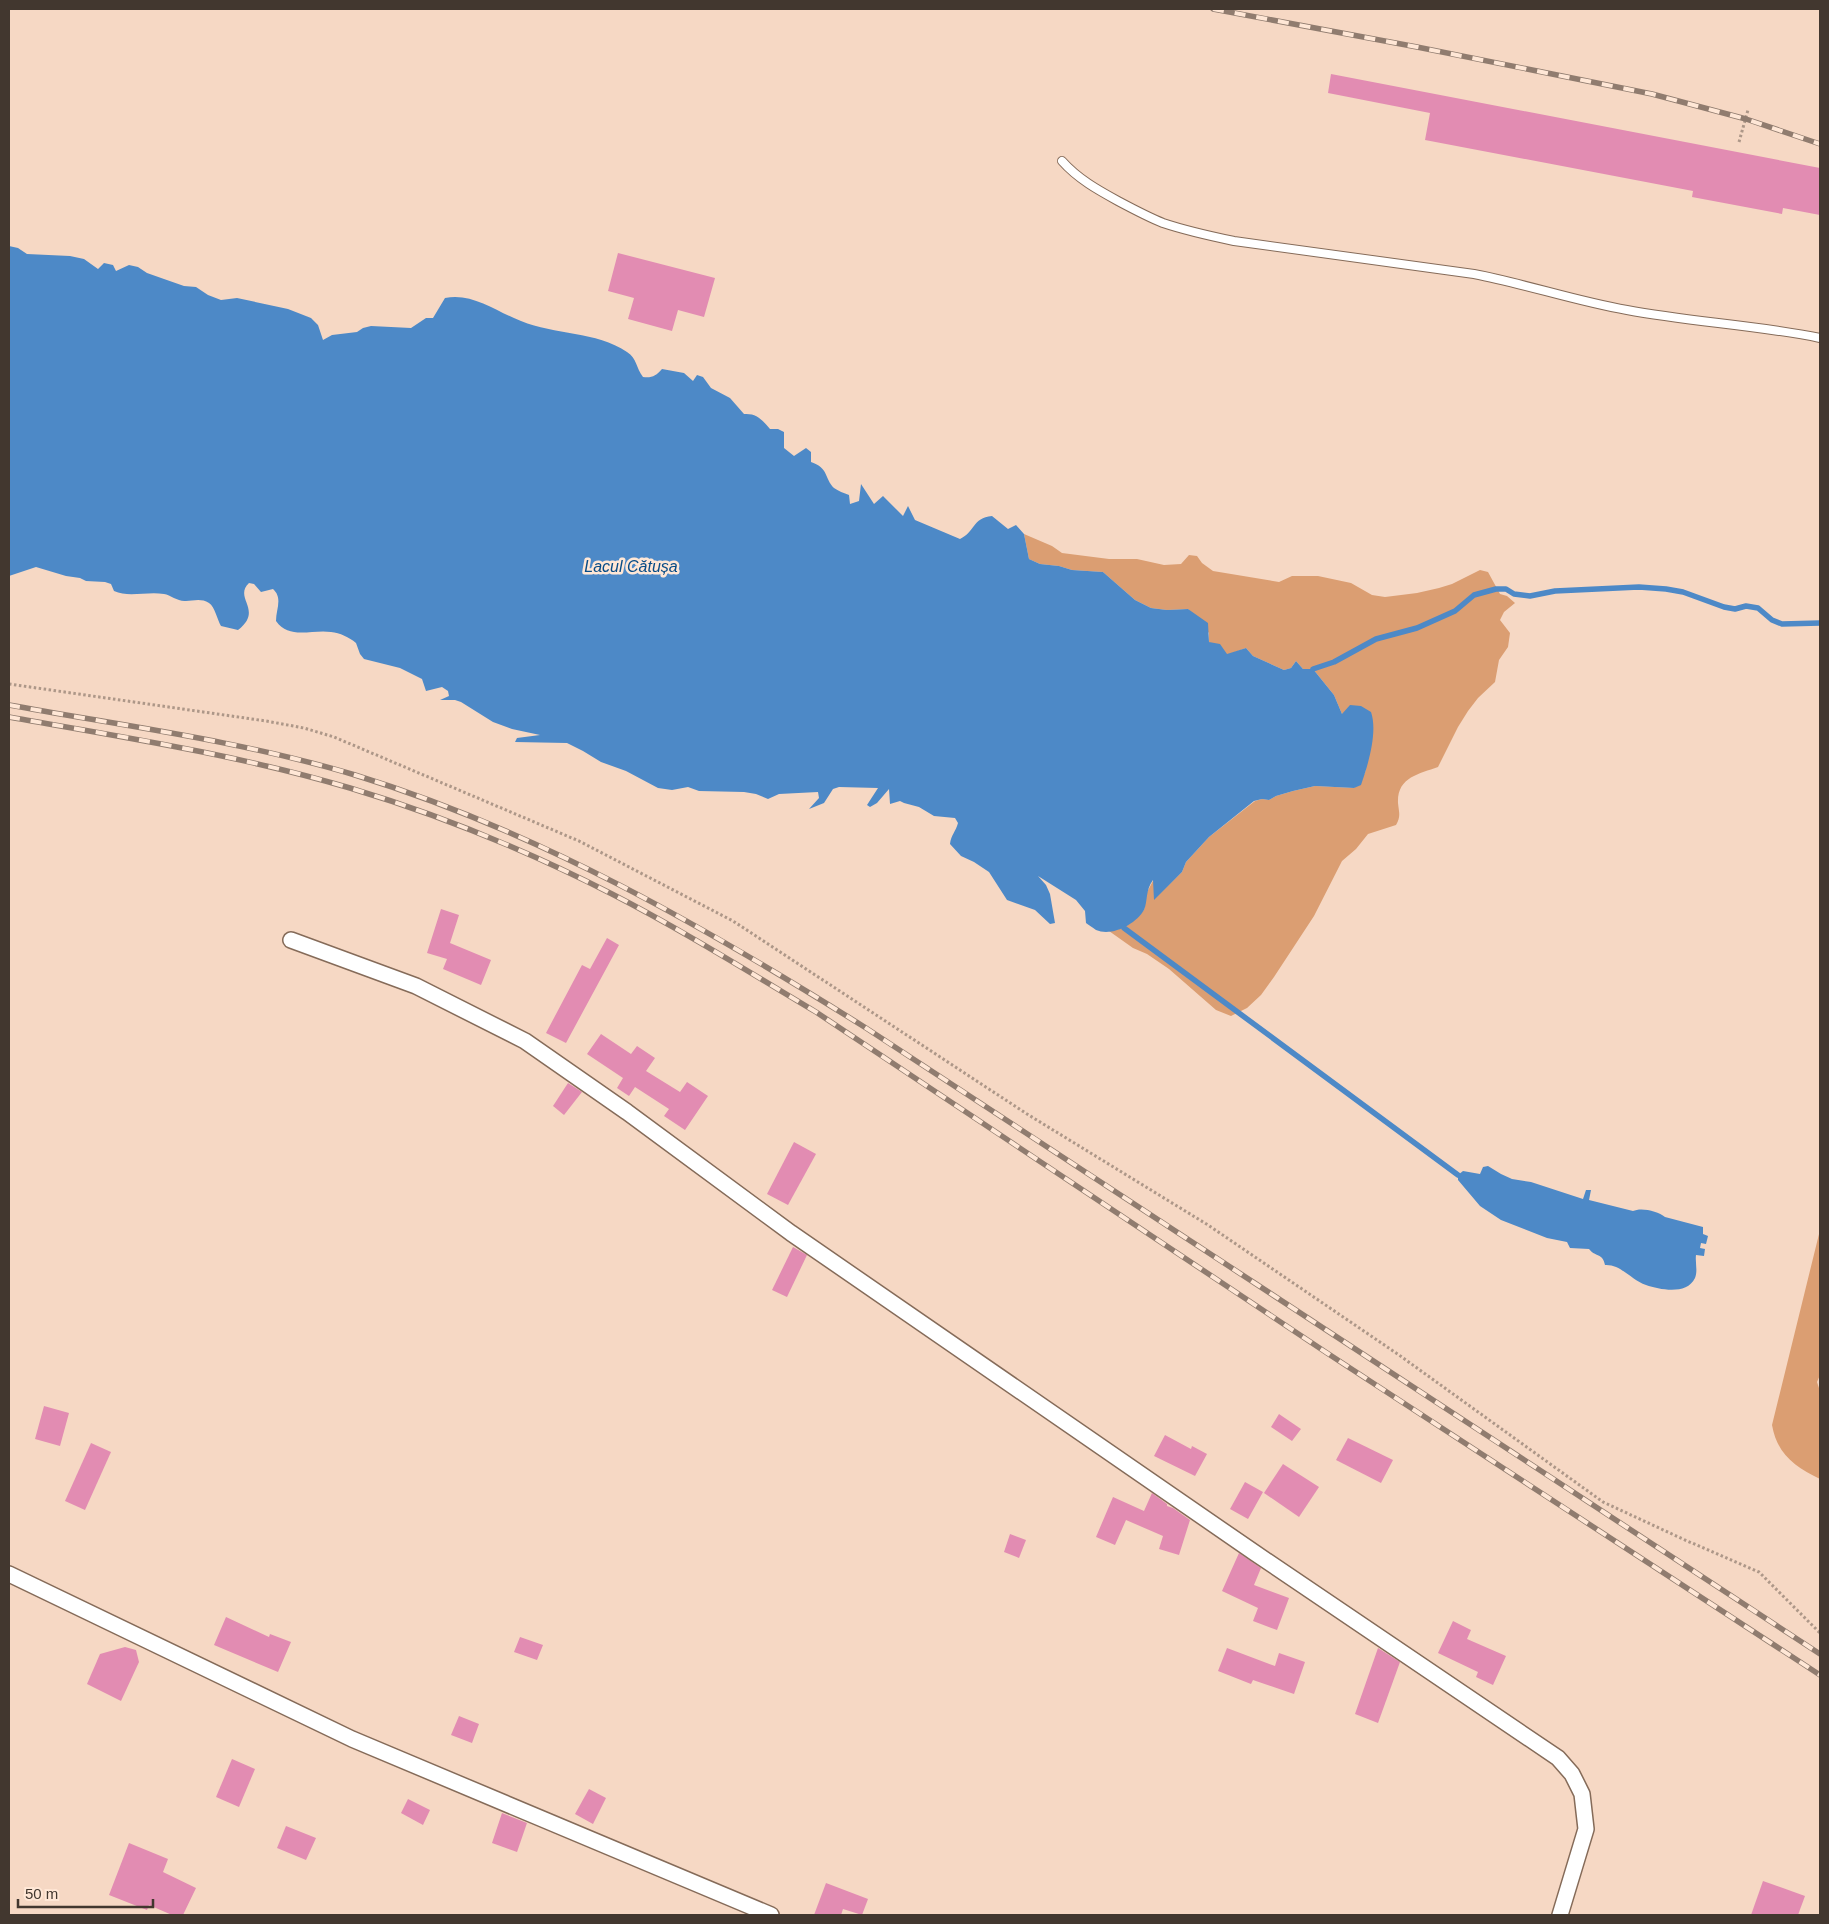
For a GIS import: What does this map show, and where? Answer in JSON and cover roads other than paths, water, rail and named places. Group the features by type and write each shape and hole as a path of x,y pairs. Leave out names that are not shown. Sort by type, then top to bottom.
{"street":[{"path":"291,940 416,986 525,1041 627,1112 791,1233 1255,1553 1558,1758 1572,1774 1582,1794 1586,1828 1560,1915"},
{"path":"9,1574 352,1739 771,1915"}],"lane":[{"path":"1062,161 1086,182 1121,202 1161,222 1205,235 1474,274 1503,279 1558,295 1626,310 1820,338"}],"water":[{"name":"Lacul Cătușa","path":"9,246 18,248 27,254 70,256 84,259 98,269 104,263 113,265 116,271 129,265 138,267 147,273 184,286 196,287 208,295 221,300 237,298 288,309 311,318 318,325 323,340 332,335 357,332 371,326 411,328 426,318 433,318 445,298 455,297 475,300 534,325 602,340 615,345 633,357 643,377 654,376 662,369 684,373 693,381 697,375 703,377 711,388 730,398 744,414 756,416 770,429 778,429 784,432 784,448 794,456 806,448 811,452 811,462 824,470 834,488 849,495 850,504 859,501 861,484 874,504 883,496 903,516 908,506 915,520 960,539 969,533 981,519 992,516 1008,529 1016,525 1024,534 1029,559 1040,564 1059,566 1072,570 1103,572 1135,600 1151,608 1167,610 1188,609 1208,623 1209,642 1220,644 1227,654 1246,648 1253,656 1284,670 1291,668 1296,661 1303,669 1313,669 1334,695 1342,714 1350,705 1361,706 1371,712 1373,739 1361,785 1354,788 1315,786 1276,796 1269,800 1254,801 1209,837 1186,862 1182,872 1154,900 1153,880 1149,888 1144,910 1140,915 1123,928 1109,932 1096,930 1086,923 1085,911 1076,900 1038,876 1046,885 1050,894 1055,923 1050,924 1035,910 1007,900 989,872 961,856 950,844 958,823 955,818 934,816 919,807 900,801 890,804 889,789 877,803 870,807 867,805 878,788 839,787 833,789 824,803 809,809 819,798 818,792 779,794 768,799 744,792 699,791 688,787 672,790 658,788 626,771 601,762 567,743 515,742 517,738 540,735 512,729 493,722 461,702 440,700 449,696 448,691 442,687 426,691 422,679 400,668 364,659 356,643 338,633 324,631 294,632 281,627 276,621 278,596 273,589 261,592 254,584 249,583 244,594 249,610 248,616 245,623 238,630 221,626 213,607 203,601 183,601 158,593 120,593 114,591 111,584 105,582 86,581 36,567 9,576"},
{"path":"1488,1166 1512,1179 1531,1182 1583,1199 1586,1190 1591,1190 1589,1200 1633,1211 1640,1209 1649,1210 1665,1217 1703,1227 1703,1234 1708,1236 1706,1244 1701,1243 1700,1248 1705,1249 1704,1256 1696,1255 1695,1278 1686,1287 1680,1289 1652,1287 1641,1283 1616,1267 1605,1265 1601,1257 1589,1249 1570,1248 1567,1242 1547,1238 1501,1220 1480,1206 1458,1180 1458,1175 1463,1171 1480,1174 1483,1167"}],"waterway":[{"path":"1313,669 1334,662 1376,639 1417,628 1455,611 1474,595 1496,589 1506,589 1514,594 1530,596 1555,591 1639,587 1666,589 1683,592 1724,607 1735,609 1746,606 1758,608 1772,620 1782,624 1820,623"},
{"path":"1124,928 1458,1175"}],"railway":[{"path":"1213,9 1652,94 1746,119 1820,144"},
{"path":"9,705 226,743 355,775 423,798 489,824 555,853 682,918 866,1028 1820,1654"},
{"path":"9,717 223,756 350,788 417,810 483,835 580,878 638,908 816,1012 1327,1353 1820,1675"}]}
